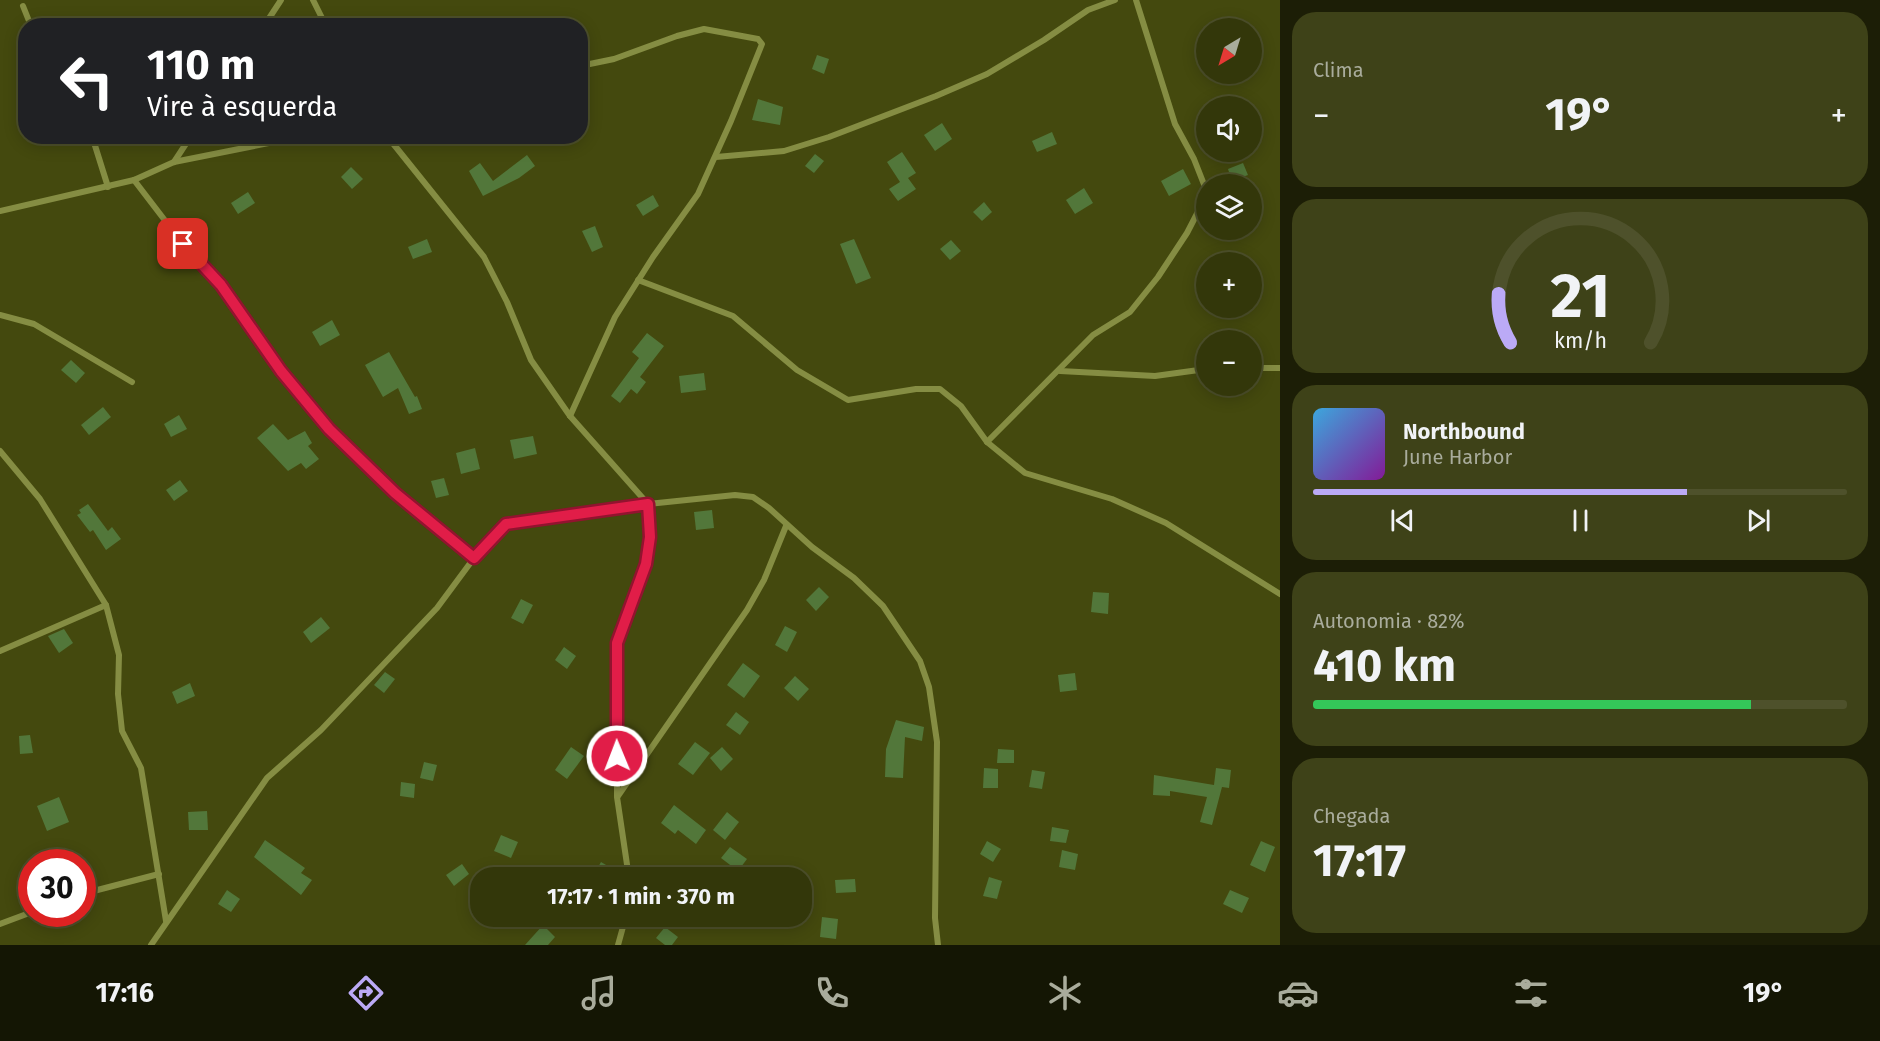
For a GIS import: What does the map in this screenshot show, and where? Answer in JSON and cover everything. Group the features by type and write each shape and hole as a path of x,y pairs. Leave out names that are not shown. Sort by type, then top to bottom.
{"street":[{"path":"269,18 281,0"},
{"path":"313,0 322,18"},
{"path":"716,157 784,151 904,108 987,74 1088,10 1115,0"},
{"path":"987,442 1060,371 1093,335 1130,312 1163,268 1203,202 1205,187 1194,159 1175,124 1136,0"},
{"path":"23,6 28,18"},
{"path":"570,416 615,317 698,194 716,157 762,44 758,39 704,30 677,36 614,59 588,64"},
{"path":"95,144 108,187"},
{"path":"174,162 186,144"},
{"path":"0,211 134,180 174,162 264,144"},
{"path":"393,144 450,218 484,257 507,302 531,360 570,416 648,504 650,537 646,564 617,643 617,797 627,867"},
{"path":"134,180 183,244 221,285 281,371 329,429 395,493 474,558"},
{"path":"638,280 733,316 797,370 848,399 916,389 939,389 961,406 987,442 1024,473 1112,499 1166,523 1280,594"},
{"path":"0,315 34,324 132,382"},
{"path":"1262,368 1280,368"},
{"path":"1060,371 1155,376 1196,370"},
{"path":"0,451 40,499 106,605 119,655 118,694 122,731 141,768 166,921"},
{"path":"151,945 267,778 321,730 437,608 474,558 506,524 648,504 735,495 753,497 769,508 786,526 823,556 841,567 883,606 923,670 929,687 938,742 935,925 938,945"},
{"path":"617,797 747,610 764,580 786,526"},
{"path":"0,651 106,605"},
{"path":"96,890 159,874"},
{"path":"0,924 18,917"},
{"path":"618,945 623,927"}],"building":[{"path":"817,55 829,59 824,74 812,69"},
{"path":"758,99 783,107 780,125 752,120"},
{"path":"942,123 952,139 935,151 924,135"},
{"path":"1052,132 1057,144 1037,152 1032,141"},
{"path":"902,152 916,173 908,178 916,189 898,201 889,189 900,182 887,162"},
{"path":"815,154 824,161 814,173 805,166"},
{"path":"527,155 535,166 519,178 483,196 469,171 480,163 493,181"},
{"path":"1243,163 1248,174 1230,174 1228,169"},
{"path":"351,167 363,179 352,189 341,177"},
{"path":"1183,169 1191,184 1169,196 1161,181"},
{"path":"1084,188 1093,203 1075,214 1066,200"},
{"path":"248,192 255,203 238,214 231,203"},
{"path":"653,195 659,206 643,216 636,205"},
{"path":"984,202 992,212 982,221 973,212"},
{"path":"595,226 603,247 592,252 582,231"},
{"path":"427,239 432,252 413,259 408,247"},
{"path":"854,239 871,278 856,284 840,244"},
{"path":"951,240 961,251 950,260 940,249"},
{"path":"332,320 340,335 320,346 312,332"},
{"path":"647,333 664,346 640,377 646,382 637,394 631,389 620,403 611,396 639,358 632,352"},
{"path":"389,352 415,397 417,396 422,409 409,414 398,388 383,397 365,365"},
{"path":"71,360 85,373 76,383 61,370"},
{"path":"704,373 706,390 681,393 679,376"},
{"path":"103,407 111,417 89,435 81,425"},
{"path":"179,415 187,429 171,437 164,424"},
{"path":"273,424 288,440 305,431 312,443 308,446 319,459 306,469 301,463 288,471 257,438"},
{"path":"533,436 537,454 514,459 510,440"},
{"path":"475,448 480,469 461,474 456,453"},
{"path":"444,478 449,495 436,498 431,481"},
{"path":"180,480 188,491 174,501 166,490"},
{"path":"88,504 108,531 112,527 121,539 106,550 93,530 90,532 77,515 81,513 79,510"},
{"path":"712,510 714,528 696,530 694,512"},
{"path":"819,587 829,597 816,611 806,600"},
{"path":"1093,592 1109,593 1108,614 1091,612"},
{"path":"521,599 533,605 523,624 511,618"},
{"path":"321,617 330,628 311,643 303,632"},
{"path":"785,626 797,632 787,652 775,645"},
{"path":"64,629 73,643 59,653 48,636"},
{"path":"564,647 576,656 567,669 555,660"},
{"path":"743,663 760,676 744,698 727,685"},
{"path":"385,672 395,679 384,693 374,685"},
{"path":"1075,673 1077,690 1060,692 1058,675"},
{"path":"795,676 809,689 798,701 784,688"},
{"path":"190,683 195,696 177,704 172,692"},
{"path":"736,712 749,722 740,735 726,725"},
{"path":"896,720 924,727 922,741 905,737 903,778 885,777 886,749"},
{"path":"30,735 33,753 20,754 19,736"},
{"path":"695,742 710,753 693,775 678,764"},
{"path":"571,747 584,756 567,779 555,770"},
{"path":"722,747 733,759 721,771 710,758"},
{"path":"998,749 1014,750 1014,763 997,763"},
{"path":"424,762 437,765 433,781 420,778"},
{"path":"984,768 998,769 998,788 983,788"},
{"path":"1216,768 1231,770 1229,788 1222,787 1212,825 1200,822 1207,797 1170,791 1170,796 1153,795 1154,775 1214,785"},
{"path":"1032,770 1045,772 1042,789 1029,787"},
{"path":"401,782 415,784 414,798 400,796"},
{"path":"59,797 69,822 47,831 37,806"},
{"path":"674,805 706,830 696,844 678,830 675,834 661,823"},
{"path":"207,811 208,830 189,830 188,812"},
{"path":"727,812 739,822 725,840 713,830"},
{"path":"1052,827 1069,830 1066,843 1050,841"},
{"path":"501,835 518,842 511,858 494,851"},
{"path":"265,840 305,868 301,873 312,880 301,895 254,857"},
{"path":"987,841 1001,849 993,862 980,854"},
{"path":"1261,841 1275,847 1265,872 1250,865"},
{"path":"730,847 747,859 741,867 733,867 721,858"},
{"path":"1062,850 1078,854 1075,870 1059,867"},
{"path":"601,862 609,867 598,867"},
{"path":"462,864 469,874 454,886 446,875"},
{"path":"989,877 1002,881 997,899 983,896"},
{"path":"855,879 856,892 836,893 835,880"},
{"path":"227,890 240,899 231,912 218,904"},
{"path":"1230,890 1249,898 1242,913 1223,904"},
{"path":"822,917 838,919 836,939 820,937"},
{"path":"541,927 545,927 555,937 548,945 525,945"},
{"path":"665,927 678,937 672,945 665,945 656,938"}],"route":[{"path":"183,244 221,285 281,371 329,429 395,493 474,558 506,524 648,504 650,537 646,564 617,643 617,756"}]}
